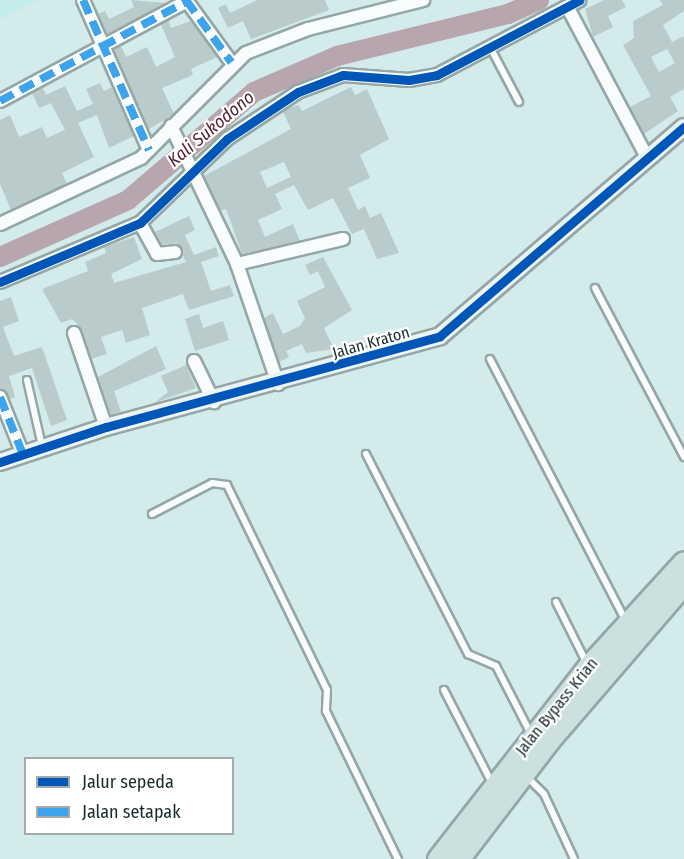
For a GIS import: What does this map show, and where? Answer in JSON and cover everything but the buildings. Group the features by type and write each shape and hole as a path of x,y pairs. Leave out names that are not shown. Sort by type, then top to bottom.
{"highway":[{"name":"Jalan Bypass Krian","path":"438,859 588,667 626,622 684,562"},
{"name":"Jalan Bypass Krian","path":"458,859 523,774 684,583"}],"street":[{"path":"83,0 149,150"},
{"path":"0,224 76,193 149,150 173,130 231,62 285,36 423,0"},
{"path":"0,282 140,223 195,167 227,139 322,80 353,75 428,78 580,0"},
{"path":"0,101 186,1 231,62"},
{"path":"568,8 648,159"},
{"name":"Jalan Kraton","path":"0,462 21,452 106,427 214,402 440,336 684,127"},
{"path":"173,130 195,167 237,264 278,384"},
{"path":"140,223 157,254 175,252"},
{"path":"237,264 343,239"},
{"path":"74,333 106,427"},
{"path":"194,361 214,402"},
{"path":"0,397 21,452"}],"lane":[{"path":"490,47 519,102"},
{"path":"596,288 684,458"},
{"path":"490,359 626,622"},
{"path":"27,380 42,446"},
{"path":"366,454 468,654 496,666 532,736"},
{"path":"152,514 212,483 226,485 327,690 326,711 398,859"},
{"path":"556,602 588,667"},
{"path":"444,690 494,787"},
{"path":"523,774 544,794 574,859"}],"shaded area":[{"path":"0,0 37,0 37,1 0,20"}],"waterway":[{"name":"Kali Sukodono","path":"0,257 128,200 254,92 337,56 508,14 539,0"}],"marked path":[{"path":"83,0 149,150"},
{"path":"186,0 231,62"},
{"path":"0,101 187,1"},
{"path":"0,397 22,452"}],"cycle path":[{"path":"0,282 140,223 227,139 298,92 343,75 409,80 437,75 580,0"},
{"path":"0,462 106,427 440,336 684,127"}]}
